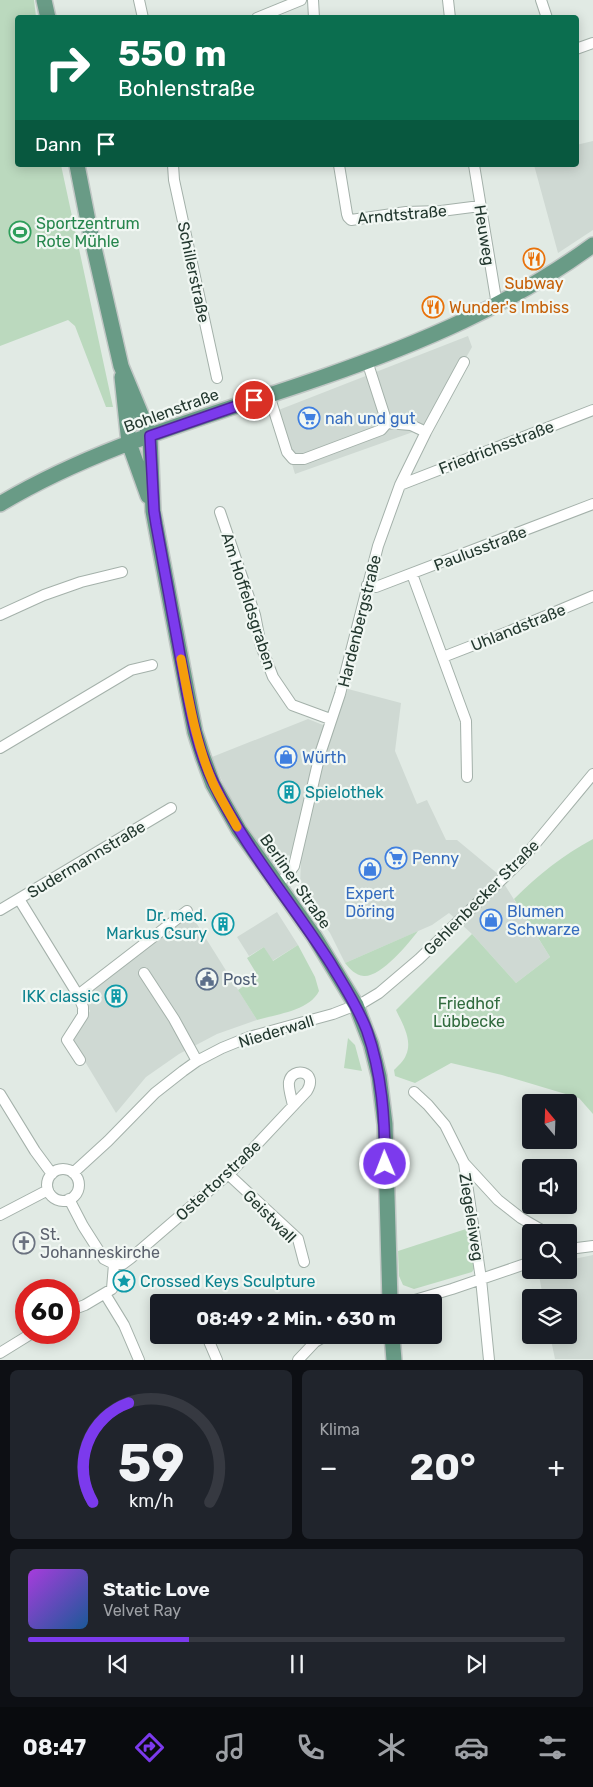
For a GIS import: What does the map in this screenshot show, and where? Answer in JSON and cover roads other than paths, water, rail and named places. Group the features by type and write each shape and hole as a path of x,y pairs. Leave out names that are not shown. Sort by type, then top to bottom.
{"main road":[{"path":"44,0 47,15"},
{"name":"Berliner Straße","path":"77,167 89,226 122,366 150,436 154,511 187,691 203,757 213,784 239,830 314,936 356,1005 371,1044 379,1076 385,1124 390,1294"},
{"name":"Bohlenstraße","path":"0,504 51,476 129,443 367,362 452,327 497,305 593,245"},
{"name":"Berliner Straße","path":"122,366 123,394 129,443 154,511"},
{"path":"393,1344 394,1360"}],"street":[{"path":"139,0 142,15"},
{"path":"264,15 301,0"},
{"path":"313,0 314,15"},
{"path":"448,0 450,15"},
{"path":"541,0 546,15"},
{"path":"579,49 593,43"},
{"name":"Schillerstraße","path":"173,167 174,180 217,378"},
{"name":"Arndtstraße","path":"339,167 347,214 351,220 406,212 441,211 480,206"},
{"name":"Heuweg","path":"474,167 497,305"},
{"path":"367,362 387,423"},
{"name":"Hardenbergstraße","path":"276,884 286,877 294,866 320,754 330,719 340,694 378,546 400,485 464,362"},
{"path":"269,395 287,452 293,459 304,459 381,430 387,423"},
{"name":"Friedrichsstraße","path":"400,485 593,410"},
{"path":"387,423 412,425 426,432"},
{"name":"Paulusstraße","path":"367,585 376,587 593,504"},
{"name":"Am Hoffeldsgraben","path":"220,512 255,615 261,646 272,677 292,705 330,719"},
{"path":"0,615 44,595 81,582 122,572"},
{"path":"412,574 466,721 467,777"},
{"name":"Uhlandstraße","path":"443,657 593,596"},
{"path":"0,748 131,670 152,664"},
{"name":"Gehlenbecker Straße","path":"356,1005 371,999 419,959 502,880 521,861 593,774"},
{"name":"Sudermannstraße","path":"0,910 171,808"},
{"path":"19,899 84,1007 83,1015 68,1040 80,1060"},
{"path":"78,995 187,911"},
{"path":"144,972 174,1019 197,1061"},
{"name":"Niederwall","path":"73,1173 108,1141 155,1093 182,1070 197,1061 249,1037 305,1023 356,1005"},
{"name":"Ziegeleiweg","path":"414,1092 428,1105 444,1125 464,1163 481,1279 489,1360"},
{"path":"1,1096 35,1151 52,1174"},
{"name":"Ostertorstraße","path":"114,1264 123,1264 132,1258 228,1174 292,1106"},
{"path":"464,1163 498,1200 531,1224"},
{"path":"63,1169 73,1173 78,1181 75,1195 62,1201 55,1199 48,1190 47,1182 52,1174 63,1169"},
{"name":"Geistwall","path":"228,1174 298,1239 304,1262"},
{"path":"0,1215 48,1190"},
{"path":"69,1199 82,1226 104,1259 114,1264 112,1289 80,1307"},
{"path":"577,1249 593,1246"},
{"path":"433,1294 522,1265"},
{"path":"105,1294 124,1325 139,1360"},
{"path":"0,1353 15,1344"},
{"path":"210,1344 217,1360"},
{"path":"298,1360 313,1344"}],"place":[{"name":"Sportzentrum Rote Mühle","path":"20,232"},
{"name":"Subway","path":"534,259"},
{"name":"Wunder's Imbiss","path":"433,307"},
{"name":"nah und gut","path":"309,418"},
{"name":"Würth","path":"286,757"},
{"name":"Spielothek","path":"289,792"},
{"name":"Penny","path":"396,858"},
{"name":"Expert Döring","path":"370,869"},
{"name":"Blumen Schwarze","path":"491,920"},
{"name":"Dr. med. Markus Csury","path":"223,924"},
{"name":"Post","path":"207,979"},
{"name":"IKK classic","path":"116,996"},
{"name":"St. Johanneskirche","path":"24,1243"},
{"name":"Crossed Keys Sculpture","path":"124,1281"}],"park label":[{"name":"Friedhof Lübbecke","path":"469,1012"}]}
